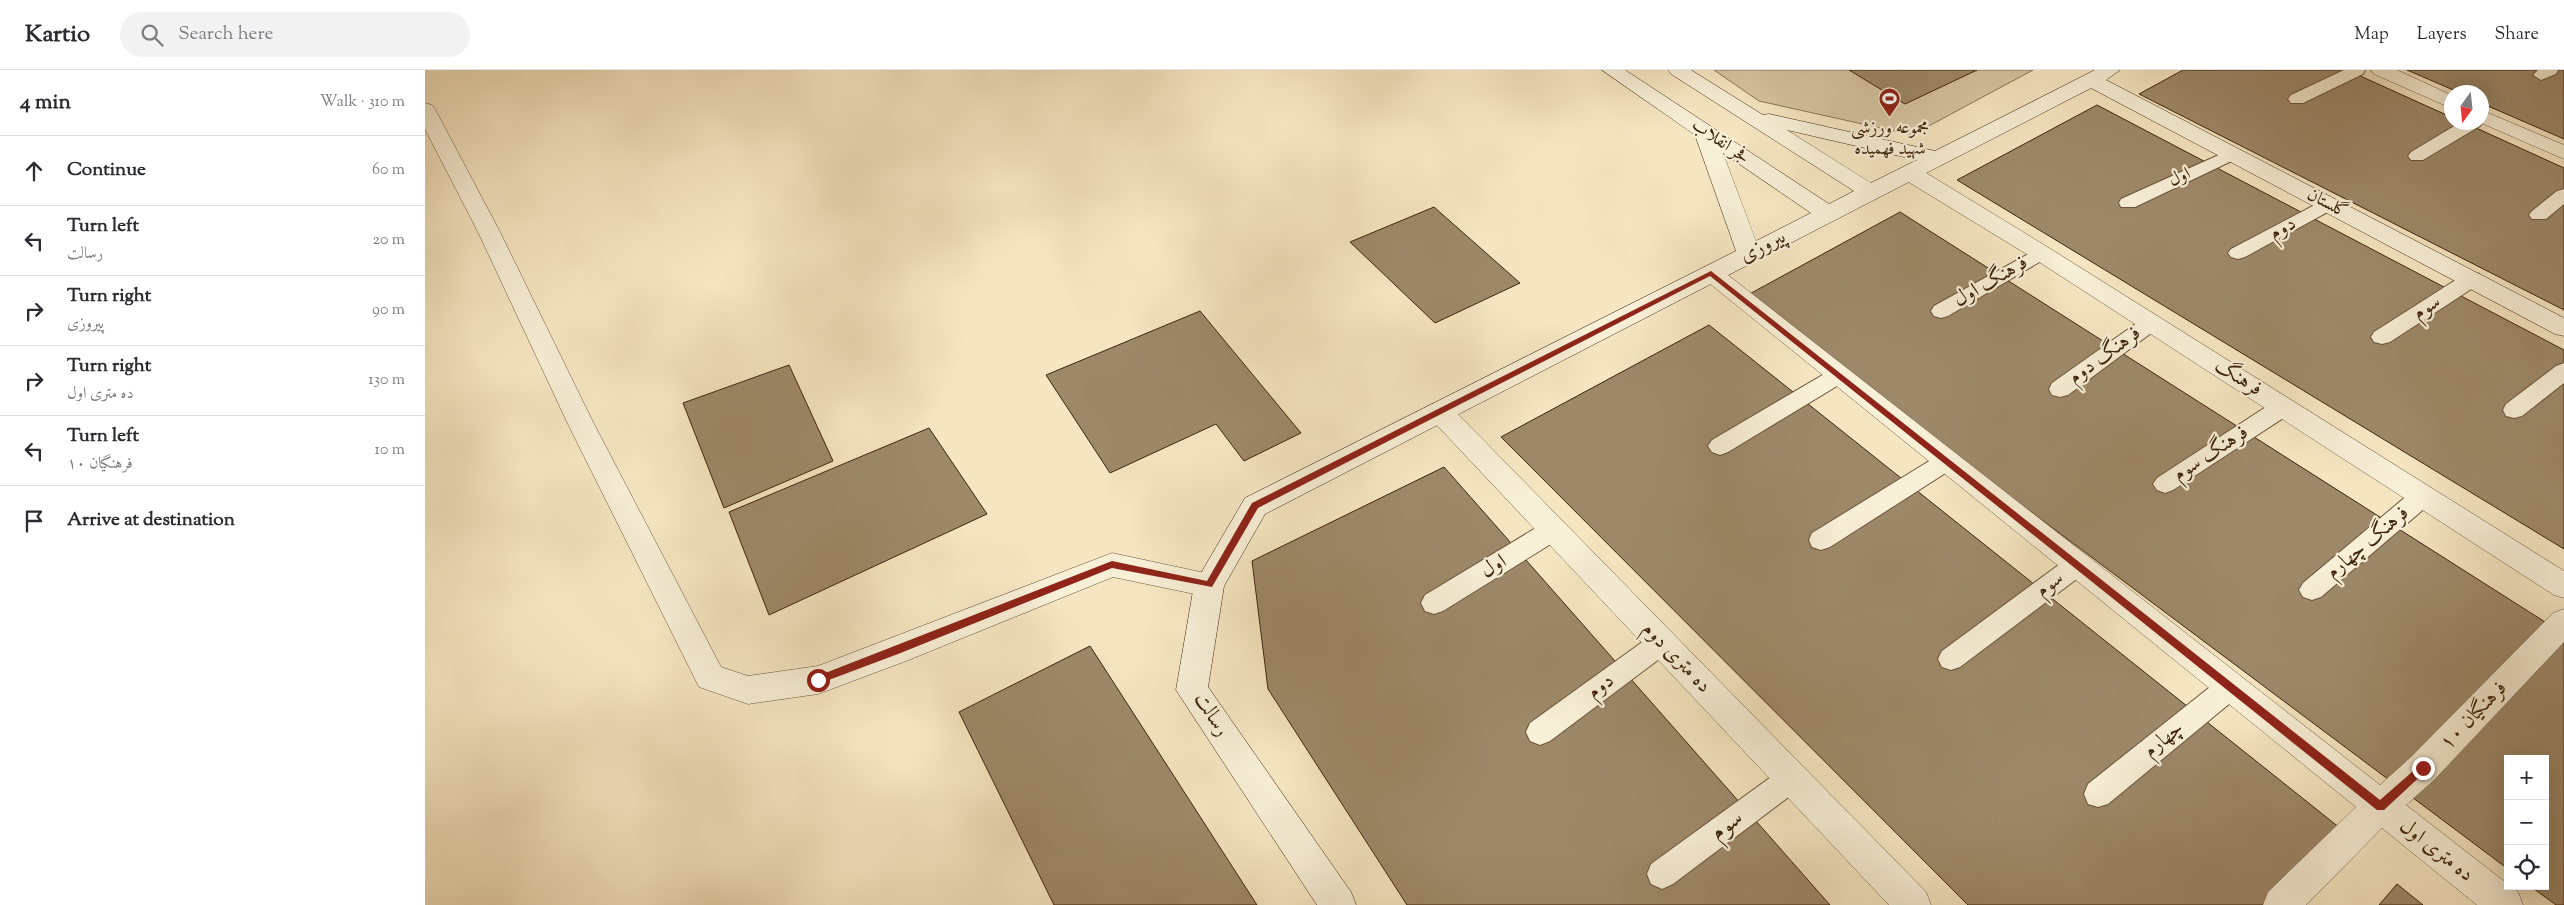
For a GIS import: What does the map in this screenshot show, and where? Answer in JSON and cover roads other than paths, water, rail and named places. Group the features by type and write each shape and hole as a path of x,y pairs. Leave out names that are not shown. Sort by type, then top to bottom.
{"street":[{"name":"فجر انقلاب","path":"1612,70 1828,214"},
{"name":"فجر انقلاب","path":"1678,70 1870,192"},
{"path":"2381,70 2444,99"},
{"name":"گلستان","path":"2101,75 2232,154 2564,328"},
{"name":"پیروزی","path":"1255,506 2101,75"},
{"path":"425,108 489,232 580,422 710,677 749,690 818,680 895,652 1112,565 1209,585"},
{"path":"1750,116 1938,158"},
{"path":"2489,122 2564,153"},
{"path":"1703,131 1749,254"},
{"name":"فرهنگ","path":"1910,172 2041,253 2564,586"},
{"name":"ده متری اول","path":"1711,273 2505,905"},
{"name":"ده متری دوم","path":"1440,412 1913,905"},
{"name":"رسالت","path":"1255,506 1209,585 1192,690 1338,905"},
{"name":"فرهنگیان ۱۰","path":"2281,905 2380,806 2423,768 2564,622"}],"lane":[{"path":"2297,99 2357,70"},
{"path":"2417,156 2460,130"},
{"name":"اول","path":"2128,203 2232,154"},
{"path":"2539,215 2564,195"},
{"name":"دوم","path":"2238,253 2328,204"},
{"name":"فرهنگ اول","path":"1941,311 2041,253"},
{"name":"سوم","path":"2382,337 2472,280"},
{"name":"فرهنگ دوم","path":"2060,389 2151,323"},
{"path":"2514,410 2564,371"},
{"path":"1720,446 1839,375"},
{"name":"فرهنگ سوم","path":"2165,484 2283,407"},
{"path":"1821,540 1947,461"},
{"name":"فرهنگ چهارم","path":"2313,590 2423,496"},
{"name":"اول","path":"1434,603 1553,530"},
{"name":"سوم","path":"1951,659 2077,565"},
{"name":"دوم","path":"1540,732 1661,643"},
{"name":"چهارم","path":"2098,794 2231,687"},
{"name":"سوم","path":"1662,874 1791,778"}],"place":[{"name":"مجموعه ورزشی شهید فهمیده","path":"1890,118"}]}
